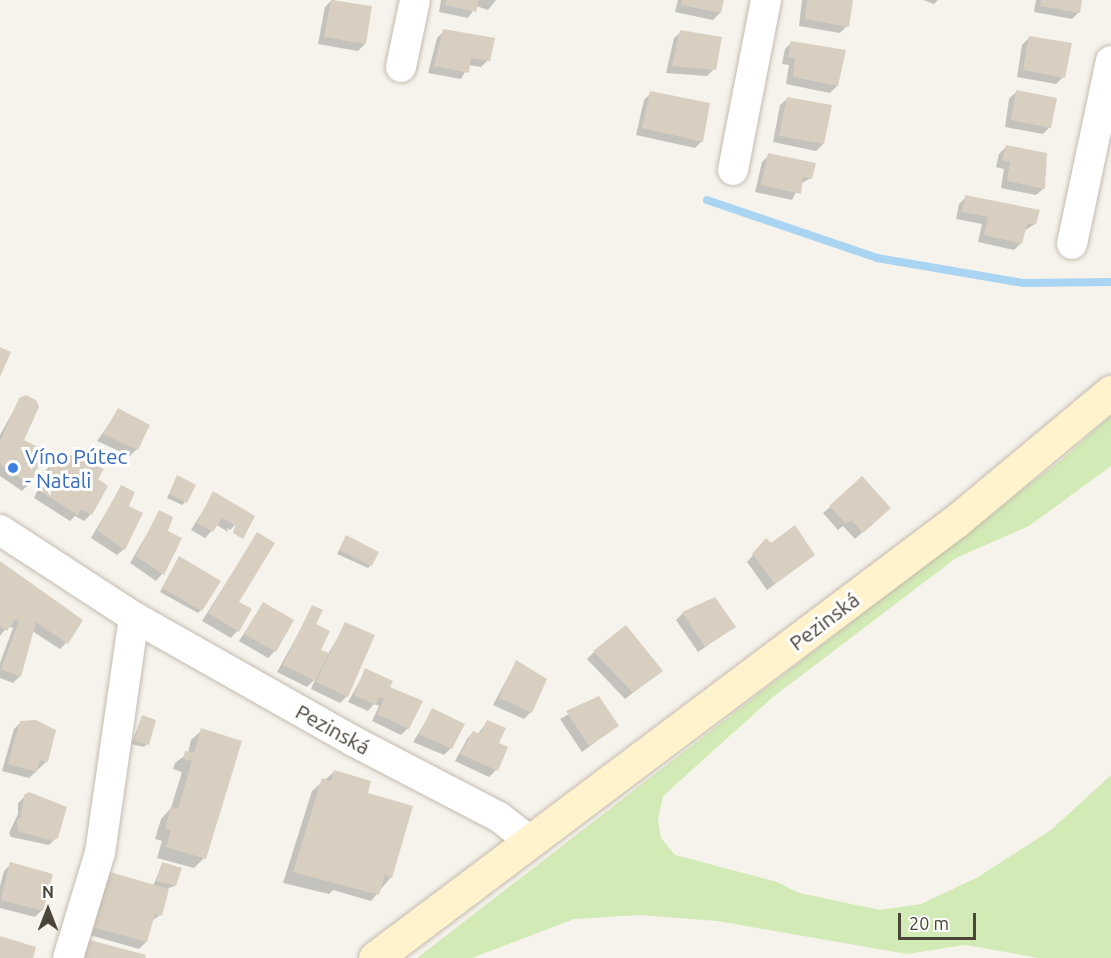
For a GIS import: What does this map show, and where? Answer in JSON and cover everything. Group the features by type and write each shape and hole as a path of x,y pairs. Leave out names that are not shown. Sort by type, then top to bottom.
{"main road":[{"name":"Pezinská","path":"375,958 956,521 1111,392"}],"street":[{"path":"402,67 415,0"},
{"path":"733,170 766,0"},
{"path":"1072,244 1111,61"},
{"name":"Pezinská","path":"0,530 134,617 353,741 499,817 531,842"},
{"path":"68,958 100,853 134,617"}],"green space":[{"path":"1111,416 1111,466 1029,526 956,558 773,697 663,796 658,820 661,838 675,855 777,882 799,893 880,910 921,904 978,877 1051,830 1111,775 1111,958 1039,958 965,945 907,954 717,921 640,915 574,919 472,958 417,958 1061,460"}],"building":[{"path":"331,0 372,6 366,44 324,37"},
{"path":"446,0 479,0 476,12 445,5"},
{"path":"682,0 724,0 721,13 681,5"},
{"path":"807,0 853,0 849,27 805,19"},
{"path":"1041,0 1082,0 1080,13 1040,6"},
{"path":"443,29 495,38 490,61 471,58 469,73 434,66"},
{"path":"680,30 722,37 716,70 672,66"},
{"path":"1029,36 1072,43 1065,78 1023,70"},
{"path":"791,41 846,50 838,86 793,77 795,59 788,57"},
{"path":"1016,90 1057,98 1051,128 1011,120"},
{"path":"650,91 710,103 703,142 642,128"},
{"path":"787,97 832,105 824,144 779,136"},
{"path":"1006,145 1047,153 1045,189 1007,181 1010,162 1002,160"},
{"path":"768,153 816,163 812,179 803,177 801,194 761,185"},
{"path":"965,195 1040,210 1036,224 1027,224 1022,244 984,235 988,217 962,212"},
{"path":"0,347 11,352 0,377"},
{"path":"26,395 36,400 39,407 24,440 46,451 30,485 0,464 0,442 19,398"},
{"path":"118,408 150,425 138,450 103,434"},
{"path":"70,455 104,469 98,479 108,486 92,515 81,509 78,515 40,491 53,460 64,466"},
{"path":"177,475 196,485 187,503 169,494"},
{"path":"862,476 891,508 863,533 851,520 846,524 829,506"},
{"path":"121,485 135,492 129,506 143,513 125,550 97,530"},
{"path":"213,491 255,516 243,539 233,533 236,526 222,518 213,532 197,523"},
{"path":"159,510 173,517 168,531 182,538 164,575 136,556"},
{"path":"795,525 815,555 775,584 752,554 766,538 771,543"},
{"path":"257,532 275,543 239,602 252,609 239,632 208,613"},
{"path":"346,535 379,552 372,566 339,550"},
{"path":"179,556 221,581 202,611 162,588"},
{"path":"0,561 83,620 68,644 36,622 21,677 1,669 19,621 15,620 7,631 0,626"},
{"path":"715,597 736,627 705,647 682,612"},
{"path":"263,602 294,620 276,652 244,634"},
{"path":"312,605 323,610 316,624 330,631 321,650 329,653 315,681 283,665"},
{"path":"345,622 375,635 348,697 316,682"},
{"path":"626,625 663,671 633,693 593,651"},
{"path":"516,660 547,679 532,713 499,698"},
{"path":"365,668 393,681 390,687 423,701 409,729 377,714 384,699 379,697 376,705 354,695"},
{"path":"599,696 619,726 589,746 566,711"},
{"path":"432,708 465,724 452,749 419,734"},
{"path":"142,715 156,720 149,745 134,741"},
{"path":"36,720 56,730 48,762 40,760 37,772 8,764 20,721"},
{"path":"487,720 506,728 499,743 508,747 498,771 460,754 473,731 480,734"},
{"path":"201,728 242,741 206,859 166,847 171,830 165,828 171,807 178,809 192,761 183,759 185,751 194,753"},
{"path":"334,770 371,781 368,793 413,806 392,878 385,875 379,895 293,872 322,778 331,781"},
{"path":"29,792 67,807 58,838 52,841 18,831 17,820 21,817 24,795"},
{"path":"10,862 53,874 43,911 1,900"},
{"path":"162,862 182,868 176,886 156,881"},
{"path":"110,872 169,889 162,916 155,914 147,942 85,925 93,896 102,899"},
{"path":"0,936 36,947 33,958 0,958"},
{"path":"86,939 146,955 145,958 81,958"}],"waterway":[{"path":"707,200 877,258 1024,283 1111,282"}],"place":[{"name":"Víno Pútec - Natali","path":"13,468"}]}
